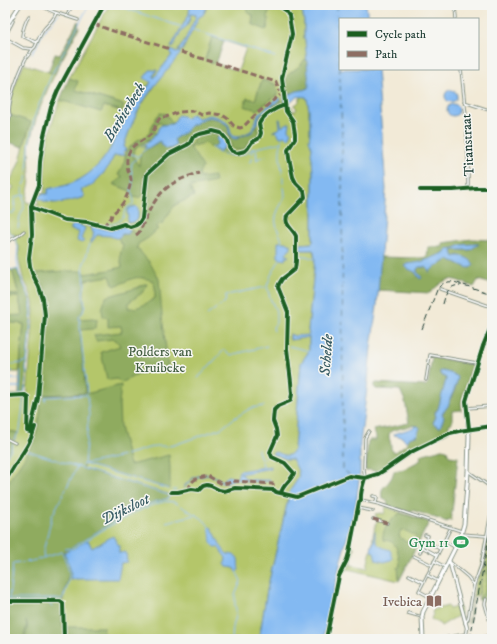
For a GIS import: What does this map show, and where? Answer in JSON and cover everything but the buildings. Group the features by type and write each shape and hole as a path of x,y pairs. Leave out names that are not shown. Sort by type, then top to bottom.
{"main road":[{"path":"5,28 10,24 20,5"},
{"path":"423,639 422,617 424,609 462,533 468,472 469,429 466,401 492,324"}],"street":[{"path":"39,5 56,13 78,20"},
{"path":"67,16 72,5"},
{"path":"455,5 456,18"},
{"path":"5,136 10,115 10,102 25,60 35,47 44,29 51,23 56,13"},
{"path":"29,16 24,25 22,35 35,42 37,41"},
{"path":"13,21 10,24 5,37 23,48 32,50"},
{"name":"Titanstraat","path":"461,70 468,140 468,189"},
{"path":"464,102 492,111"},
{"path":"420,190 492,188"},
{"path":"6,242 19,236 24,231"},
{"path":"440,289 492,307"},
{"path":"426,380 430,355 478,363"},
{"path":"5,396 27,396"},
{"path":"466,408 492,406"},
{"path":"365,478 378,474 409,453 454,432 492,426"},
{"path":"369,431 366,438 365,478 358,509 374,511"},
{"path":"5,438 15,442"},
{"path":"369,478 378,476 390,466"},
{"path":"468,472 492,488"},
{"path":"373,496 377,497 376,504"},
{"path":"361,500 450,527 462,533 487,536"},
{"path":"466,623 474,585 481,566 492,508"},
{"path":"373,519 387,522"},
{"path":"430,597 419,591 450,527"},
{"path":"420,553 428,536 425,535"},
{"path":"426,541 440,549"},
{"path":"444,541 455,548"},
{"path":"422,547 437,555"},
{"path":"414,556 432,565"},
{"path":"435,560 446,567"},
{"path":"449,560 468,577 474,585"},
{"path":"449,560 466,623 467,628 465,639"},
{"path":"409,574 423,582"},
{"path":"427,575 438,582"},
{"path":"486,599 485,604 492,630"},
{"path":"408,613 422,617"},
{"path":"439,639 466,634"},
{"path":"479,639 489,638 492,635"}],"green space":[{"name":"Polders van Kruibeke","path":"109,5 137,5 142,7 144,5 190,5 189,14 171,47 173,47 182,30 189,21 191,14 196,15 184,42 178,50 182,51 199,17 205,12 208,5 247,5 247,11 253,15 252,24 267,29 267,16 269,13 267,5 301,5 308,62 307,60 291,72 285,84 286,91 284,96 286,106 292,107 293,112 297,109 294,105 299,102 301,96 307,98 312,148 313,242 300,244 300,250 313,250 315,259 308,330 309,336 294,336 290,334 290,340 309,337 309,351 301,363 294,449 288,456 279,453 273,455 286,459 292,459 298,469 299,476 290,491 267,590 260,634 264,639 5,639 5,440 14,440 18,433 5,431 5,395 27,395 34,312 33,301 23,278 19,261 19,246 14,238 15,234 10,232 7,222 5,221 5,202 14,187 5,182 5,180 11,180 16,170 31,122 10,115 9,110 11,97 24,64 55,74 37,115 29,145 30,181 26,202 39,205 38,198 54,203 82,198 84,195 80,188 88,187 95,182 107,169 114,156 126,150 124,146 138,111 180,53 172,55 154,78 153,77 157,70 144,78 151,82 129,110 116,138 97,166 77,181 65,186 48,189 46,195 44,193 38,196 38,194 44,192 45,190 47,144 52,122 60,100 101,112 104,106 122,111 124,105 75,90 77,81 69,78","holes":["212,37 246,48 238,71 205,60","262,80 275,84 278,94 257,110 247,98 255,100","124,165 126,189 113,184 123,176 119,175"]},
{"path":"247,5 263,5 270,10 266,30 252,24 253,15 247,12"},
{"path":"78,21 79,28 55,74 48,72 55,54 60,55"},
{"path":"212,37 224,41 216,64 205,60"},
{"path":"305,59 308,62 308,88 284,97 288,75 300,66"},
{"path":"69,78 78,81 75,90 124,105 122,111 104,106 101,112 60,100"},
{"path":"262,80 275,84 278,94 257,110 244,106 247,98 255,100"},
{"path":"281,99 281,104 271,109 260,118 257,124 259,133 258,136 250,141 244,149 232,149 228,136 222,131 213,129 195,133 191,136 189,142 169,151 145,173 143,195 138,198 133,197 130,191 113,184 122,176 118,175 124,164 128,149 136,141 149,133 160,113 166,114 173,123 165,125 161,124 159,121 154,131 156,134 150,142 150,139 135,149 134,157 139,166 142,152 160,141 176,145 174,139 185,132 191,125 209,117 218,119 226,124 229,128 230,136 236,139 252,132 255,128 259,115"},
{"path":"10,115 31,122 23,147 5,141 5,134"},
{"path":"210,133 223,136 230,151 243,154 233,156 219,153 205,143 190,147 203,167 199,173 200,178 214,176 215,182 190,187 194,196 175,205 161,225 160,223 156,228 158,229 138,244 137,248 150,263 159,279 167,368 138,374 121,383 117,379 107,379 101,352 120,346 114,339 96,341 94,335 122,332 121,326 108,327 108,318 103,316 102,309 106,297 147,284 142,293 129,302 128,308 135,308 155,298 155,287 153,281 141,278 132,279 114,286 110,276 85,280 84,308 79,319 97,319 96,327 92,329 80,330 86,393 41,395 48,312 47,298 36,273 84,271 84,274 122,267 120,256 123,244 120,243 118,238 131,229 135,234 140,227 144,215 148,175 171,154 192,144 196,136"},
{"path":"472,239 492,240 492,284 478,280 474,287 460,281 446,280 430,293 378,290 380,257 427,257 428,247 443,247 443,243","holes":["459,247 473,248 470,250 453,250 452,252 454,257 459,255 460,265 454,261 447,260 429,270 426,267 419,267 417,272 420,279 407,264 430,259 445,253 447,249"]},
{"path":"5,269 12,270 19,295 5,294"},
{"path":"12,270 18,270 20,278 28,292 32,306 24,395 19,395 21,349 24,324 5,322 5,316 22,315 19,297 5,297 5,294 19,295"},
{"path":"5,297 19,297 22,316 5,316"},
{"path":"5,322 24,324 19,372 5,372"},
{"path":"432,357 472,364 461,403 462,410 452,411 452,423 449,424 449,431 409,451 377,473 375,470 365,470 368,441 376,440 373,430 409,423 405,401 400,390 376,389 374,385 376,383 425,386 428,383","holes":["443,371 455,375 456,384 455,390 442,415 444,417 440,427 433,423 436,416 435,411 438,409 446,380 446,378 439,372","413,425 418,426 416,436 409,438 407,444 394,452 391,449 389,437 391,431"]},
{"path":"121,385 119,404 120,427 130,465 169,455 170,489 84,464 83,469 168,494 170,496 167,499 154,502 126,514 71,548 63,551 69,573 62,604 62,627 104,627 103,639 25,639 27,625 23,639 5,639 7,622 9,618 6,614 5,615 5,491 10,479 30,449 36,434 40,414 41,396 86,394"},
{"path":"5,431 18,433 5,458"},
{"path":"442,449 447,450 449,456 458,457 451,521 448,520 447,522 412,510 411,513 387,505 388,502 382,498 382,491 394,471 404,469 421,460 420,455"},
{"path":"386,507 429,522 399,581 348,569 341,574 345,566 349,566 345,564 351,546 354,547 352,561 349,563 352,564 350,566 353,565 367,568 372,548 373,535 378,520 375,514 384,514"},
{"path":"492,511 478,594 477,596 473,596 481,566"},
{"path":"400,513 429,522 399,581 399,555 395,545 389,541 383,540 383,536 385,528","holes":["400,531 406,531 416,536 411,542 406,542 399,536"]},
{"path":"492,527 492,541 486,588 478,600"},
{"path":"492,541 491,581 483,601 479,600 486,588"},
{"path":"448,606 449,609 459,606 461,614 441,626 431,619 433,610"}],"water":[{"path":"190,5 208,5 203,15 199,17 182,51 178,51 196,17 196,15 191,14 191,19 187,26 182,30 171,48 189,14"},
{"name":"Schelde","path":"301,5 366,5 368,18 339,18 339,70 377,70 386,189 377,306 360,444 360,472 356,505 341,560 323,639 264,639 260,634 267,590 290,491 298,479 297,469 292,459 286,459 273,455 272,453 276,452 289,455 294,449 301,363 309,351 309,337 290,340 290,334 294,336 309,335 308,330 315,259 313,250 300,250 300,244 313,242 312,148 309,140 310,120 307,98 297,97 287,104 284,97 297,91 307,89 309,86 304,38 304,21"},
{"path":"170,50 181,53 150,92 138,111 124,146 126,151 125,150 123,152 125,155 114,156 107,169 98,179 88,187 81,189 84,197 61,203 43,201 38,198 38,196 42,194 47,194 48,189 67,185 84,177 103,160 114,139 116,138 129,110 141,91 144,91 145,87 148,87 151,82 144,78 150,70 157,70 153,76 154,78 172,55"},
{"path":"451,90 455,92 457,96 455,100 451,102 447,100 445,96 447,92"},
{"path":"278,98 281,99 260,115 252,132 236,139 232,138 226,124 218,119 209,117 191,125 185,132 174,139 176,145 172,148 164,148 160,141 147,148 144,148 146,146 145,145 141,146 150,141 156,134 159,127 162,125 172,124 178,115 183,116 186,119 193,114 197,118 209,115 215,116 224,120 229,125 233,136 238,137 251,131 258,114"},
{"path":"455,104 458,105 458,115 451,116 448,115 447,108 448,105"},
{"path":"279,119 282,127 290,123 289,129 291,134 289,139 285,136 280,137 276,131 273,132 280,127"},
{"path":"219,136 227,142 224,148 219,151 213,147 218,144 217,139"},
{"path":"135,206 138,208 138,218 134,222 127,223 127,211 129,208"},
{"path":"88,224 108,229 124,226 130,229 128,234 122,234 118,238 97,235 91,243 94,232 92,231 92,227 87,226"},
{"path":"73,225 79,225 85,228 81,239 84,241 82,243 77,241 79,232 71,230"},
{"path":"278,242 286,242 291,245 291,248 286,254 289,256 286,257 285,260 278,257"},
{"path":"479,244 470,250 453,250 452,252 454,257 462,256 470,260 474,265 470,268 447,260 430,272 426,267 419,267 417,272 422,278 420,279 415,272 404,266 421,262 442,254 447,249"},
{"path":"440,371 458,377 449,404 442,414 444,417 440,427 433,423 446,380 446,378 440,374"},
{"path":"415,426 420,428 417,435 406,441 402,437 394,435 394,434"},
{"path":"270,466 271,468 240,474 243,475 245,479 271,481 257,482 234,479 222,483 215,477 207,475 194,478 185,486 185,489 184,486 194,477 205,474 212,475 223,481 227,476 237,478 239,471"},
{"path":"211,527 224,551 227,554 237,557 239,570 236,572 234,568 227,567 225,564 226,558 218,547 213,545 209,528"},
{"path":"375,531 378,544 390,550 393,558 392,560 384,562 376,560 374,552 371,551"},
{"path":"113,536 119,546 119,553 126,552 127,562 121,563 118,579 70,579 70,568 64,552 73,549 88,540 92,548"}],"waterway":[{"path":"23,185 26,182 30,138 35,115 51,76 89,5"},
{"path":"115,5 182,27"},
{"path":"53,21 59,14"},
{"path":"43,33 52,22"},
{"path":"191,29 275,57"},
{"path":"32,53 42,34"},
{"path":"282,137 280,156 285,196 276,215 276,223 282,241"},
{"path":"249,162 251,161 252,149 282,142"},
{"name":"Barbierbeek","path":"107,224 113,224 119,221 124,216 124,213 128,207 133,204 131,192 133,182 131,168 132,163 142,152 153,144"},
{"path":"212,147 217,152 235,156 248,152 252,149"},
{"path":"256,149 257,160"},
{"path":"129,153 137,156"},
{"path":"257,159 266,156"},
{"path":"18,228 20,216 24,208 23,188"},
{"name":"Barbierbeek","path":"5,210 10,213 14,213 15,198 21,195 26,195"},
{"path":"5,222 7,223 10,234 13,235 18,246 17,260 19,273 31,300 32,313 24,395"},
{"path":"5,256 8,242"},
{"path":"87,393 79,317 83,312 85,305 83,293 85,284 83,265 90,244"},
{"path":"299,256 306,256 315,259"},
{"path":"274,331 273,327 276,323 276,311 270,298 267,286 280,259"},
{"path":"5,269 18,270"},
{"path":"207,315 225,302 226,295 265,287"},
{"path":"198,378 224,350 231,355 267,346"},
{"path":"289,346 309,351"},
{"path":"14,364 27,361"},
{"path":"5,364 13,364"},
{"path":"5,372 13,371"},
{"path":"21,371 20,394 24,394"},
{"path":"5,379 20,379"},
{"path":"5,387 20,387"},
{"path":"45,401 46,397 86,395"},
{"path":"82,465 84,464 89,414 87,395"},
{"path":"5,397 24,397"},
{"path":"14,440 20,430 24,397"},
{"path":"169,446 222,428 251,408 264,406"},
{"path":"5,458 13,444"},
{"path":"85,464 119,457 155,446 167,446"},
{"path":"258,449 264,468"},
{"path":"26,450 170,496 167,499 154,502 126,514 71,548 65,549"},
{"path":"84,464 169,489"},
{"path":"44,558 43,552 52,516 77,467 79,466"},
{"name":"Dijksloot","path":"69,550 73,549 109,526 142,509 158,503 170,501 178,504"},
{"name":"Dijksloot","path":"181,506 205,521 211,531 213,545"},
{"path":"166,522 194,515"},
{"path":"5,599 62,599 66,590 69,574 62,552"},
{"path":"9,599 13,564 32,561 62,552"},
{"name":"Dijksloot","path":"232,639 236,616 235,595 241,581 236,571"},
{"path":"5,602 48,602 52,607"},
{"path":"6,614 8,602"}],"ferry route":[{"path":"337,5 339,56"},
{"path":"340,70 342,133 343,470 350,475"},
{"path":"297,497 349,476"}],"railway":[{"path":"422,329 437,290 444,283 454,282 492,294"},
{"path":"443,304 448,290 454,286 462,285"},
{"path":"470,639 492,520"}],"marked path":[{"path":"94,24 170,49"},
{"path":"181,52 276,82 280,92"},
{"path":"103,226 123,203 128,193 131,180 128,171 127,157 130,151 134,145 152,133 161,117 166,117 179,112 194,111 202,115 209,113 222,115 234,126 240,128 280,95"},
{"path":"136,235 141,230 145,219 155,202 166,189 180,180 199,173"},
{"path":"5,252 6,242"},
{"path":"188,490 191,483 195,479 208,476 222,484 235,481 273,484 274,490"},
{"path":"373,519 387,523"}],"cycle path":[{"path":"5,396 25,395 28,397 27,431 30,432 38,398 45,315 43,299 30,266 29,258 32,235 31,206 39,185 43,140 51,107 58,90 104,5"},
{"path":"279,5 289,16 292,34 282,78 286,111 293,121 295,134 295,139 288,150 289,158 293,177 296,183 304,191 305,197 287,216 286,219 296,236 296,261 295,269 282,279 278,287 288,312 287,349 292,394 290,401 278,406 274,410 273,421 277,436 270,452 272,457 285,463 294,473 283,487 281,493"},
{"path":"31,207 65,220 87,222 111,228 124,224 130,227 136,225 142,218 147,174 169,154 190,143 193,137 213,131 221,133 227,140 232,151 237,153 245,151 252,142 260,136 261,133 259,124 263,118 273,110 285,105"},
{"path":"420,190 492,188"},
{"path":"469,429 466,401 483,346 492,324"},
{"path":"171,492 192,489 199,490 203,486 207,485 224,491 235,488 274,490 276,492 297,497 349,476 365,478 378,474 409,453 450,433 492,426"},
{"path":"5,483 33,435 35,427"},
{"path":"326,639 339,576 349,553 365,478"},
{"path":"5,601 60,601 63,603 64,639"}],"place":[{"name":"Gym 11","path":"461,542"},
{"name":"Ivebica","path":"434,601"}]}
